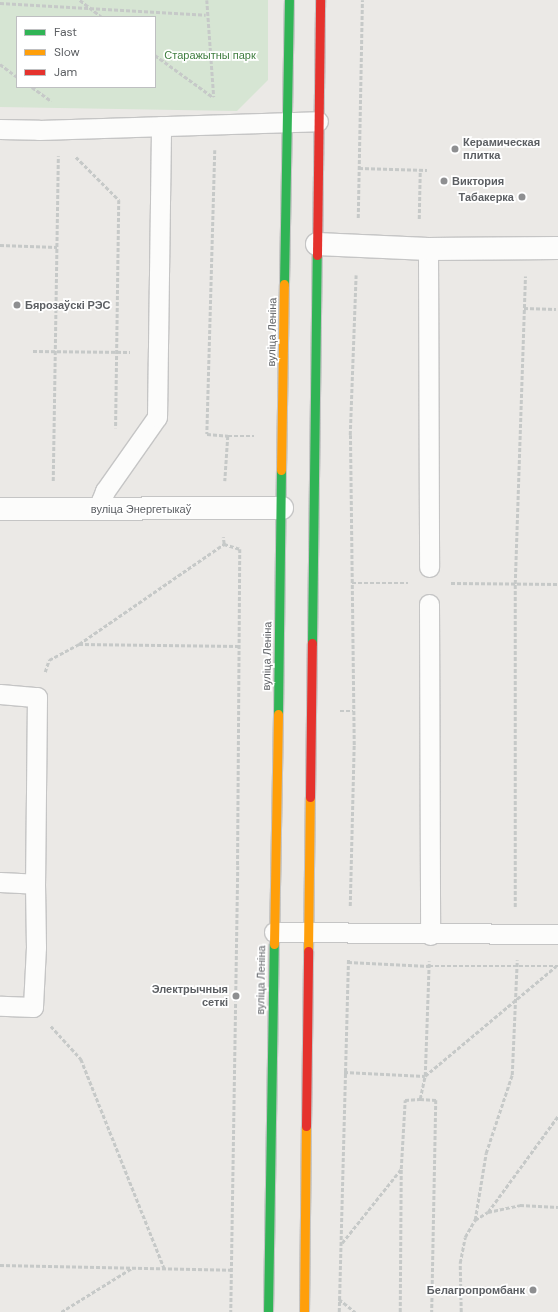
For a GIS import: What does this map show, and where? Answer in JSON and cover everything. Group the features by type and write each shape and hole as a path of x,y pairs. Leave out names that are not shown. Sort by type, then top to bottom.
{"main road":[{"name":"вуліца Леніна","path":"268,1312 274,932 286,508 289,243 289,0"},
{"path":"304,1312 308,934 309,507 313,244 318,121 320,0"}],"street":[{"path":"313,244 424,249 558,248"},
{"name":"вуліца Энергетыкаў","path":"0,510 286,508"}],"lane":[{"path":"0,129 58,134 161,126 318,121"},
{"path":"100,510 100,501 105,491 157,417 161,126"},
{"path":"424,249 429,567"},
{"path":"429,604 430,935"},
{"path":"0,694 37,697 35,884 36,947 33,1007 0,1006"},
{"path":"0,882 35,884"},
{"path":"274,932 308,934 430,935 558,934"}],"path":[{"path":"80,0 101,16"},
{"path":"207,0 206,15 216,124 207,434 228,436 225,485"},
{"path":"354,745 350,435 357,246 362,0"},
{"path":"0,3 206,15"},
{"path":"156,56 214,97"},
{"path":"0,64 16,76"},
{"path":"53,484 58,134"},
{"path":"58,134 119,200 116,430"},
{"path":"359,168 427,170"},
{"path":"420,170 424,249"},
{"path":"0,245 56,247"},
{"path":"461,1312 460,1263 465,1237 475,1220 486,1153 512,1075 517,965 515,935 515,584 525,248"},
{"path":"524,308 556,308"},
{"path":"33,351 55,353 159,352"},
{"path":"223,530 224,544"},
{"path":"37,697 49,660 79,644 224,544"},
{"path":"224,544 240,549 231,1312"},
{"path":"352,583 414,583"},
{"path":"445,583 558,584"},
{"path":"79,644 240,646"},
{"path":"420,1099 425,1076 430,935"},
{"path":"348,962 429,966 557,966"},
{"path":"339,1312 344,1072 425,1076 515,999 557,966"},
{"path":"33,1007 81,1059 164,1268"},
{"path":"400,1312 401,1169 405,1100 420,1099 436,1100 432,1312"},
{"path":"488,1212 558,1116"},
{"path":"341,1243 401,1169"},
{"path":"475,1220 488,1212 520,1205 558,1207"},
{"path":"0,1265 231,1270"},
{"path":"61,1312 132,1268"},
{"path":"339,1299 355,1312"}],"green space":[{"name":"Старажытны парк","path":"0,0 268,0 268,80 237,111 0,107"}],"traffic: fast":[{"path":"284,284 289,0"},
{"path":"312,643 317,255"},
{"path":"278,714 281,470"},
{"path":"268,1312 274,944"}],"traffic: slow":[{"path":"281,470 284,284"},
{"path":"274,944 278,714"},
{"path":"308,951 310,797"},
{"path":"304,1312 306,1126"}],"traffic: jam":[{"path":"317,255 320,0"},
{"path":"310,797 312,643"},
{"path":"306,1126 308,951"}],"place":[{"name":"Керамическая плитка","path":"455,149"},
{"name":"Виктория","path":"444,181"},
{"name":"Табакерка","path":"522,197"},
{"name":"Бярозаўскі РЭС","path":"17,305"},
{"name":"Электрычныя сеткі","path":"236,996"},
{"name":"Белагропромбанк","path":"533,1290"}]}
